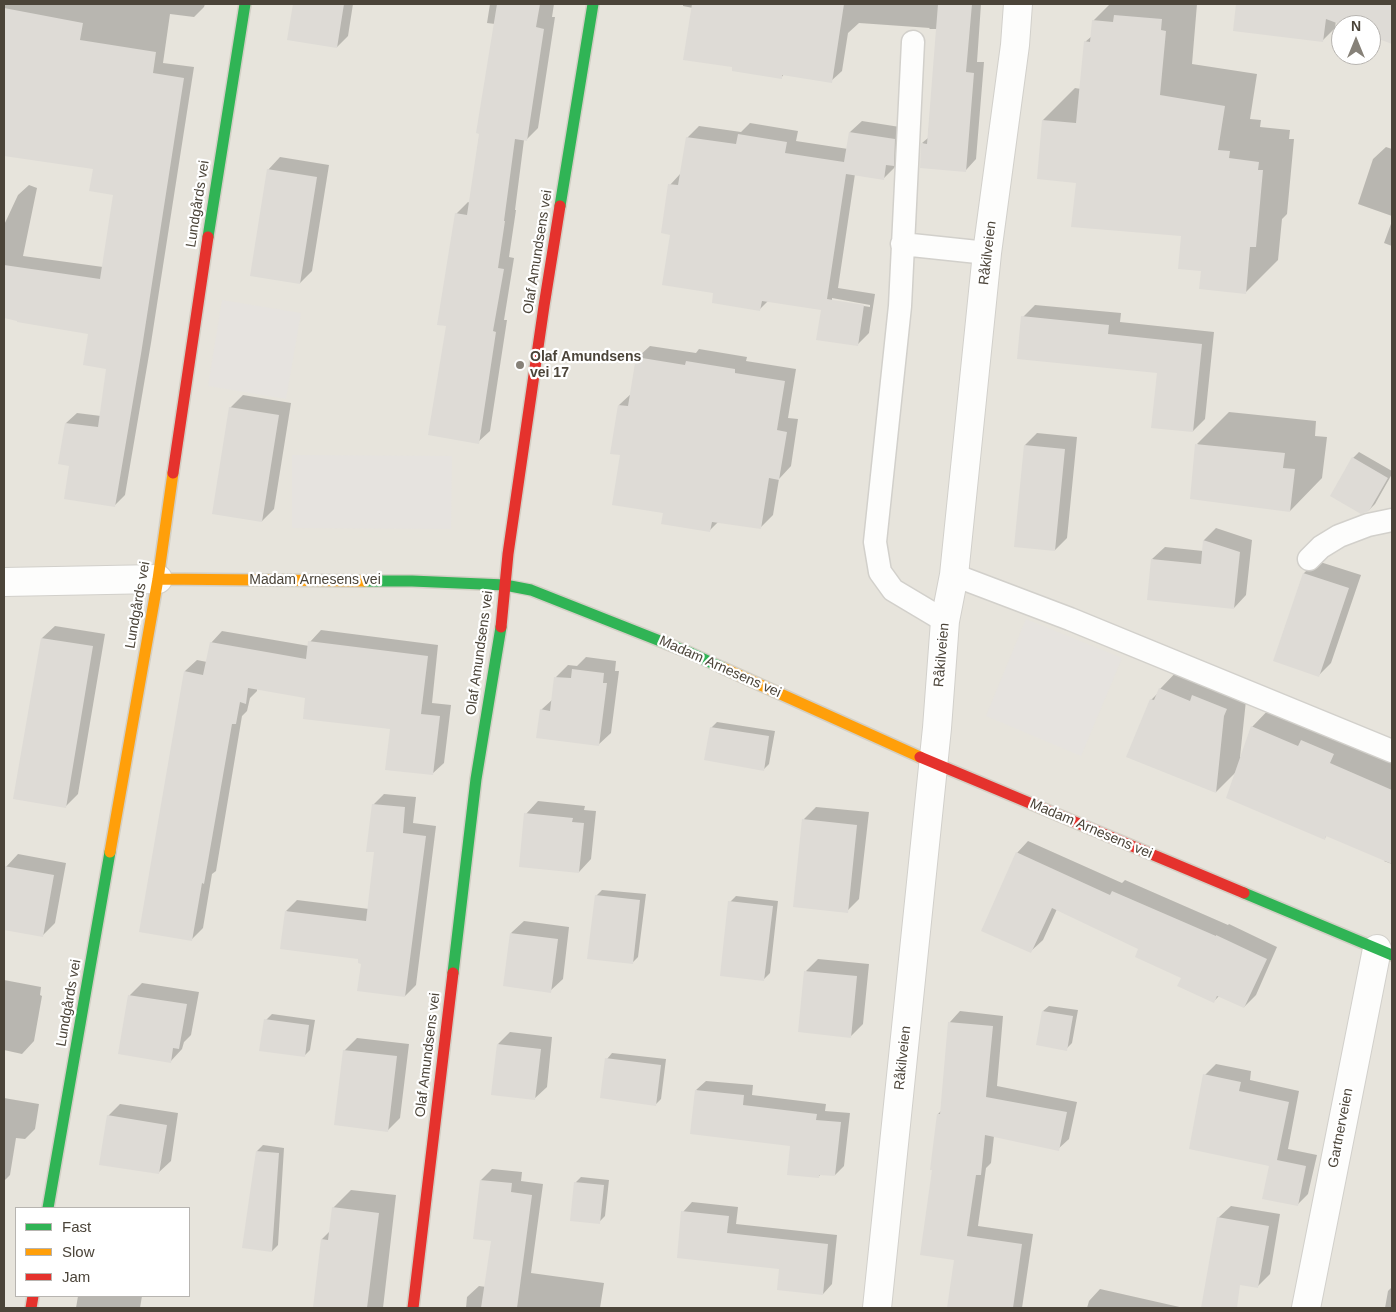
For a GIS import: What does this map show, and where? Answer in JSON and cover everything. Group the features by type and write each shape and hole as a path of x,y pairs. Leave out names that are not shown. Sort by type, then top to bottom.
{"street":[{"name":"Lundgårds vei","path":"48,1207 158,579 214,194 245,4"},
{"name":"Olaf Amundsens vei","path":"412,1308 475,788 503,614 505,585 544,306 593,4"},
{"name":"Råkilveien","path":"877,1308 933,763 945,620 954,574 987,253 1015,45 1018,4"},
{"name":"Madam Arnesens vei","path":"4,582 158,579 393,580 505,585 531,590 688,652 933,763 1385,952"},
{"name":"Gartnerveien","path":"1306,1308 1385,952"}],"lane":[{"path":"913,42 900,306 875,542 880,572 893,590 945,620"},
{"path":"902,244 987,253"},
{"path":"1309,559 1339,536 1368,525 1392,520"},
{"path":"954,574 1070,619 1392,751"}],"shaded area":[{"path":"4,4 1392,4 1392,1308 4,1308"},
{"path":"222,300 301,313 286,399 208,386"},
{"path":"292,455 452,456 451,529 292,528"},
{"path":"1026,619 1122,658 1081,756 986,716"}],"building":[{"path":"293,4 344,4 337,48 287,40"},
{"path":"497,4 540,4 536,27 544,29 527,141 515,139 498,268 504,269 493,331 496,332 479,444 428,435 446,326 437,325 455,213 467,215 479,134 476,133"},
{"path":"692,4 844,4 832,83 782,75 782,79 732,71 732,67 683,60"},
{"path":"938,4 972,4 966,72 974,73 966,172 920,168 921,143 927,144"},
{"path":"1236,4 1392,4 1392,44 1381,40 1381,15 1331,15 1331,21 1326,19 1323,42 1233,31"},
{"path":"4,8 83,23 80,40 156,52 153,73 184,78 115,507 64,499 69,466 58,464 65,423 98,427 106,369 83,365 88,334 4,318 4,265 100,279 113,195 89,191 93,169 4,156"},
{"path":"1114,15 1162,19 1161,30 1166,31 1160,95 1225,106 1218,150 1230,151 1229,158 1259,162 1258,170 1263,170 1256,247 1250,247 1246,294 1199,289 1201,271 1178,269 1181,236 1071,227 1076,183 1037,179 1042,120 1076,123 1084,41 1090,42 1092,20 1113,22"},
{"path":"849,132 895,139 894,166 886,165 884,180 846,174 827,299 864,305 858,346 816,340 821,310 762,301 760,311 712,303 713,293 662,285 670,235 661,233 668,184 678,185 686,137 736,144 738,134 787,142 785,153 844,162"},
{"path":"267,169 317,177 300,284 250,276"},
{"path":"1021,316 1109,325 1108,334 1202,344 1193,432 1151,428 1157,373 1017,359"},
{"path":"636,357 685,365 686,361 735,369 735,373 785,381 777,430 787,432 779,480 769,478 761,529 712,522 710,532 661,524 663,513 612,505 620,455 610,454 618,405 628,406"},
{"path":"229,407 279,415 262,522 212,514"},
{"path":"1195,444 1285,453 1283,468 1295,469 1290,512 1190,499"},
{"path":"1024,445 1065,449 1055,551 1014,547"},
{"path":"1352,457 1388,478 1369,511 1361,514 1330,496"},
{"path":"1203,540 1240,552 1234,609 1147,600 1151,559 1201,564"},
{"path":"1303,573 1349,588 1319,677 1273,661"},
{"path":"41,638 93,646 66,808 13,799"},
{"path":"308,641 428,656 421,714 440,716 433,775 385,770 390,729 303,719 305,698 248,688 246,704 240,702 236,724 232,724 192,941 139,932 184,671 203,675 210,642 306,659"},
{"path":"572,669 604,673 603,683 607,683 599,746 536,738 540,709 550,711 554,677 571,678"},
{"path":"1159,688 1190,701 1192,695 1227,709 1224,716 1216,793 1126,757 1150,699 1154,700"},
{"path":"1251,726 1298,746 1301,740 1334,754 1330,763 1392,790 1392,864 1326,836 1325,840 1226,798"},
{"path":"710,727 769,736 764,771 704,760"},
{"path":"372,804 405,807 403,833 426,836 405,997 357,991 361,964 358,963 358,959 280,949 285,911 366,921 374,852 366,852"},
{"path":"524,813 573,818 572,822 584,823 579,873 519,867"},
{"path":"802,819 857,825 848,913 793,907"},
{"path":"1016,852 1110,895 1112,891 1267,959 1244,1008 1217,996 1214,1003 1177,986 1181,978 1135,957 1138,949 1052,908 1031,953 981,931"},
{"path":"4,866 54,875 43,937 4,930"},
{"path":"595,895 640,900 633,964 587,959"},
{"path":"728,901 773,906 764,981 720,976"},
{"path":"510,933 558,939 551,993 503,986"},
{"path":"804,971 857,976 851,1038 798,1032"},
{"path":"128,995 187,1004 179,1049 173,1048 171,1063 118,1054"},
{"path":"1042,1011 1073,1016 1067,1051 1036,1045"},
{"path":"264,1019 309,1025 305,1057 259,1051"},
{"path":"948,1022 993,1026 986,1097 1067,1112 1059,1151 985,1135 981,1175 976,1175 967,1236 1022,1244 1013,1308 947,1308 954,1260 920,1255 932,1170 930,1170 937,1114 940,1114"},
{"path":"497,1044 541,1049 535,1100 491,1095"},
{"path":"343,1050 397,1056 388,1132 334,1125"},
{"path":"605,1058 661,1065 656,1106 600,1098"},
{"path":"1203,1074 1241,1082 1239,1091 1289,1102 1277,1160 1306,1166 1298,1206 1262,1199 1269,1166 1189,1149"},
{"path":"695,1090 744,1095 743,1105 817,1114 816,1120 841,1122 835,1176 819,1175 819,1178 787,1175 790,1146 690,1134"},
{"path":"107,1115 167,1125 159,1174 99,1165"},
{"path":"256,1151 279,1153 272,1252 242,1248"},
{"path":"480,1180 512,1183 511,1192 532,1195 517,1308 481,1308 491,1241 473,1239"},
{"path":"574,1182 604,1185 600,1224 570,1221"},
{"path":"332,1207 379,1213 367,1308 313,1308 321,1239 328,1240"},
{"path":"681,1211 729,1216 727,1233 828,1244 823,1295 777,1290 779,1269 677,1258"},
{"path":"1217,1217 1269,1226 1258,1288 1240,1285 1237,1308 1201,1308"}],"traffic: fast":[{"path":"208,237 245,4"},
{"path":"560,206 593,4"},
{"path":"365,581 505,585 531,590 688,652 723,668"},
{"path":"453,973 476,779 501,627"},
{"path":"48,1207 110,852"},
{"path":"1244,893 1392,955"}],"traffic: slow":[{"path":"110,852 158,579 173,473"},
{"path":"158,579 365,581"},
{"path":"723,668 920,757"}],"traffic: jam":[{"path":"501,627 508,554 560,206"},
{"path":"173,473 208,237"},
{"path":"920,757 1244,893"},
{"path":"413,1308 453,973"},
{"path":"31,1308 33,1297"}],"place":[{"name":"Olaf Amundsens vei 17","path":"520,365"}]}
